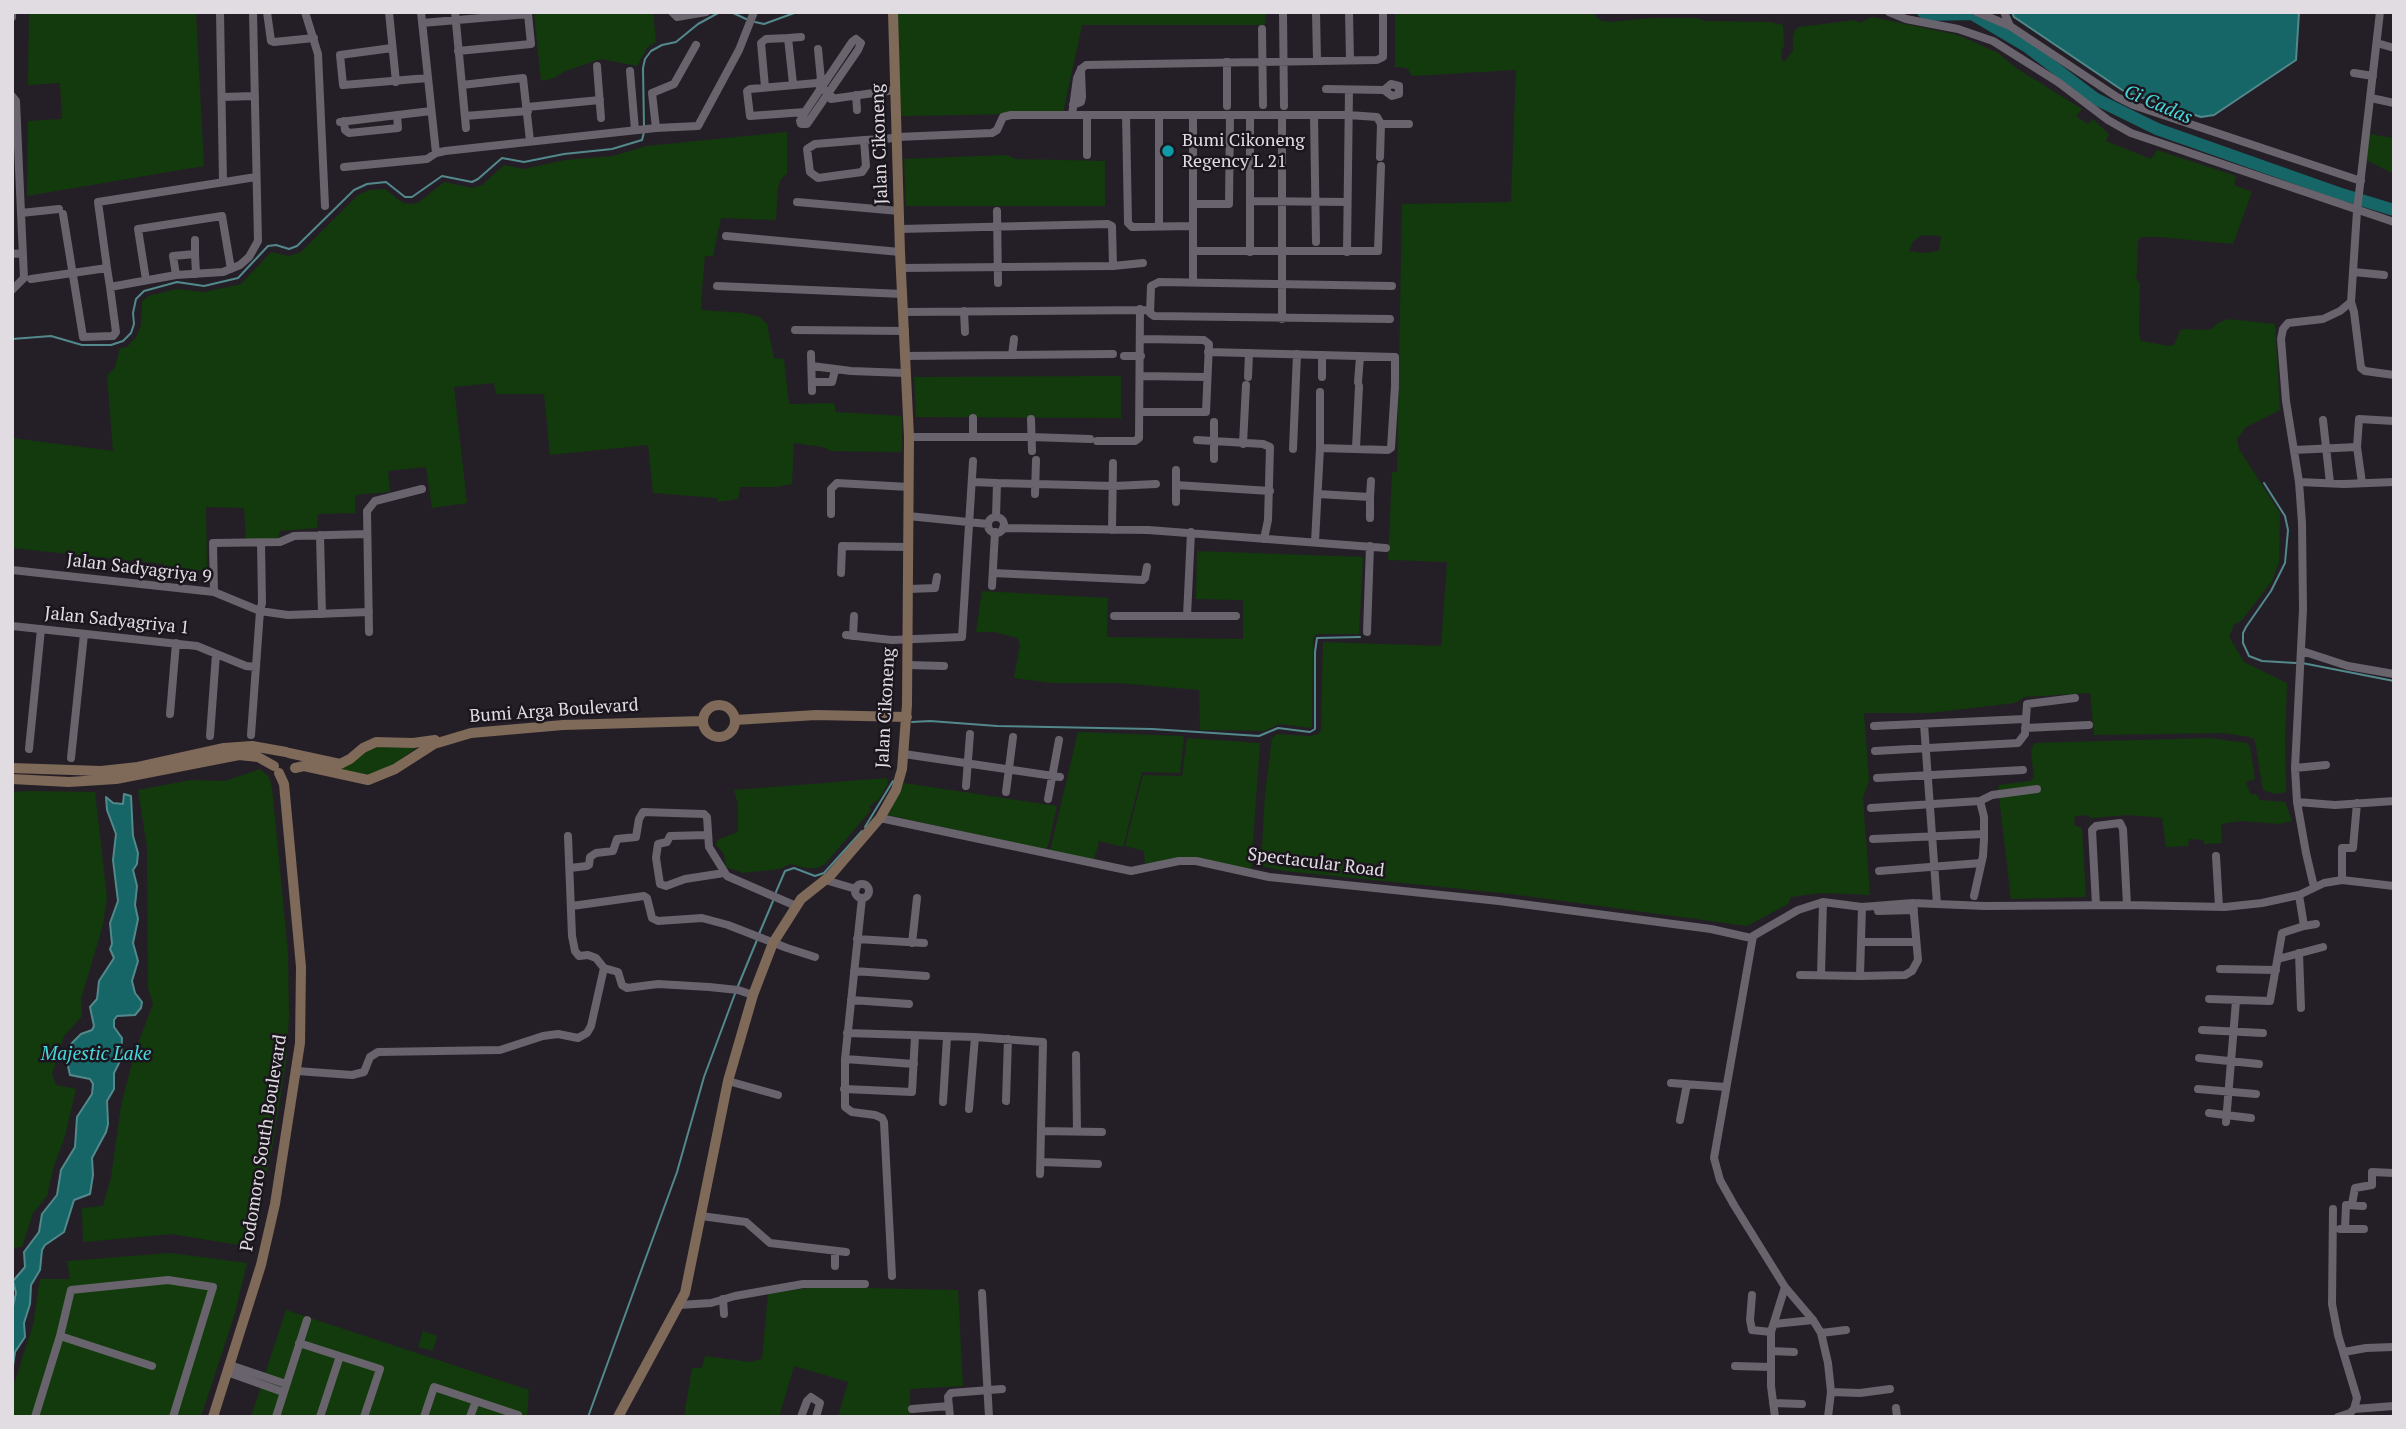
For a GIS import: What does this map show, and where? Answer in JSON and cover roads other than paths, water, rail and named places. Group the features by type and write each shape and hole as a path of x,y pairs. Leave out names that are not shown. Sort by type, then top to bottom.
{"street":[{"path":"220,12 223,182"},
{"path":"110,287 176,275 223,272 245,261 258,241 253,12"},
{"path":"267,12 269,37 274,42 314,38"},
{"path":"305,12 318,54 325,206"},
{"path":"389,12 396,82"},
{"path":"421,12 436,153"},
{"path":"672,12 677,17 706,12"},
{"name":"Jalan Cikoneng","path":"618,1417 681,1300 728,1081 753,995 773,943 796,906 825,880 880,818 896,790 904,754 907,717 909,437 893,12"},
{"path":"1282,319 1283,12"},
{"path":"1316,12 1317,60"},
{"path":"1349,12 1350,60"},
{"path":"1072,110 1081,102 1081,69 1086,65 1377,60 1383,57 1383,12"},
{"path":"1889,12 1906,19 1958,29 1993,41 2131,133 2394,222"},
{"path":"1977,12 2010,26 2133,105 2361,182"},
{"path":"2004,12 2010,26"},
{"path":"2380,12 2357,208 2351,302 2361,368 2365,371 2394,375"},
{"path":"422,23 455,16 527,13 531,43 458,51"},
{"path":"344,167 427,159 436,153 530,141 700,125 754,14"},
{"path":"455,16 466,128"},
{"path":"1262,29 1263,106"},
{"path":"765,87 762,41 801,37"},
{"path":"788,38 793,84"},
{"path":"822,94 804,125 800,121 805,112 822,94 858,50 860,41 856,39 852,42 822,94"},
{"path":"2377,43 2394,48"},
{"path":"644,129 652,93 674,84 696,45"},
{"path":"392,48 342,54 339,57 343,86 428,79"},
{"path":"818,49 822,94"},
{"path":"1227,62 1227,106"},
{"path":"597,66 601,118"},
{"path":"629,71 644,129"},
{"path":"2354,73 2373,76"},
{"path":"462,85 522,78 530,141"},
{"path":"805,112 750,116 747,91 793,84 822,94 856,95 895,90"},
{"path":"1326,89 1384,90"},
{"path":"1346,252 1349,90"},
{"path":"856,95 857,110"},
{"path":"12,96 16,101 16,175 24,278 12,290"},
{"path":"222,97 255,96"},
{"path":"2371,99 2394,103"},
{"path":"464,116 600,100"},
{"path":"864,140 866,166 862,172 818,177 810,172 809,147 864,140 897,137 992,133 997,130 1004,116 1072,110 1087,115 1230,116 1282,110 1314,115 1377,117 1381,124 1379,250 1282,253 1193,251"},
{"path":"397,115 398,128 349,133 342,121 431,111"},
{"path":"1087,115 1087,155"},
{"path":"1159,115 1159,226"},
{"path":"1193,115 1194,282"},
{"path":"1250,253 1251,115"},
{"path":"1314,115 1315,242"},
{"path":"1126,116 1128,223 1132,227 1192,226"},
{"path":"1193,204 1230,204 1230,116"},
{"path":"1381,124 1409,124"},
{"path":"21,213 61,211 74,272 82,335 85,338 113,336 116,332 98,202 256,177"},
{"path":"1250,201 1347,202"},
{"path":"797,202 899,211"},
{"path":"997,211 998,283"},
{"path":"146,280 138,229 222,216 231,269"},
{"path":"900,229 1110,224 1113,265"},
{"path":"726,236 900,252"},
{"path":"195,240 196,274"},
{"path":"12,254 23,253"},
{"path":"176,275 173,257 195,254"},
{"path":"902,268 1143,263"},
{"path":"31,279 107,268"},
{"path":"2354,272 2384,275"},
{"path":"1390,319 1154,316 1150,310 1151,286 1154,282 1194,282 1392,286"},
{"path":"717,286 903,294"},
{"path":"2315,887 2305,853 2297,802 2295,768 2303,609 2299,482 2286,401 2281,339 2283,329 2290,322 2323,319 2351,302"},
{"path":"904,313 964,311 998,305 1150,310"},
{"path":"909,437 1138,440 1140,309"},
{"path":"964,311 965,332"},
{"path":"795,330 905,331"},
{"path":"1012,355 1014,339"},
{"path":"1140,412 1204,413 1207,410 1208,352 1208,341 1204,340 1141,339"},
{"path":"1208,352 1395,357 1391,448 1320,448"},
{"path":"1243,444 1249,353"},
{"path":"905,356 1113,354"},
{"path":"1293,449 1297,354"},
{"path":"811,355 813,387 832,382 835,370"},
{"path":"1322,355 1322,377"},
{"path":"1124,356 1141,356"},
{"path":"1356,448 1360,357"},
{"path":"813,366 835,370 905,373"},
{"path":"1140,376 1207,377"},
{"path":"1315,542 1320,392"},
{"path":"973,418 973,437"},
{"path":"1031,419 1031,451"},
{"path":"2361,483 2357,447 2360,419 2394,421"},
{"path":"2323,420 2330,483"},
{"path":"1214,422 1214,459"},
{"path":"1197,440 1270,447 1270,491 1264,539"},
{"path":"2294,450 2357,447"},
{"path":"1035,494 1036,460"},
{"path":"855,616 849,636 908,639 962,637 974,461"},
{"path":"1112,530 1113,463"},
{"path":"1176,470 1176,502"},
{"path":"1370,518 1371,481"},
{"path":"972,482 1114,486 1156,484"},
{"path":"2299,482 2394,482"},
{"path":"831,514 832,487 837,483 909,487"},
{"path":"996,517 997,483"},
{"path":"1176,485 1270,491"},
{"path":"369,632 367,510 375,501 422,489"},
{"path":"1318,494 1370,497"},
{"path":"908,516 988,524"},
{"path":"988,524 996,517"},
{"path":"992,586 999,530 1003,522 996,517"},
{"path":"988,524 990,530 1191,532 1386,548"},
{"path":"1187,616 1191,532"},
{"path":"214,592 213,543 281,542 294,536 367,534"},
{"path":"320,535 321,614"},
{"path":"251,735 262,603 261,543"},
{"path":"841,573 842,546 909,547"},
{"path":"1367,632 1370,546"},
{"path":"993,573 1143,580 1146,578 1147,567"},
{"name":"Jalan Sadyagriya 9","path":"12,570 214,592 260,611 288,615 369,612"},
{"path":"909,589 934,588 937,577"},
{"path":"1114,616 1236,616"},
{"name":"Jalan Sadyagriya 1","path":"12,626 197,646 246,666 256,667"},
{"path":"29,748 41,629"},
{"path":"71,758 84,634"},
{"path":"170,713 176,643"},
{"path":"2301,652 2347,666 2394,674"},
{"path":"210,736 216,654"},
{"path":"907,665 944,666"},
{"path":"1875,751 2018,743 2024,738 2025,707 2029,703 2075,698"},
{"path":"719,705 729,708 735,720 732,732 717,737 708,733 703,721 709,708 719,705"},
{"path":"735,720 816,715 907,717"},
{"name":"Bumi Arga Boulevard","path":"12,779 69,782 116,779 239,755 258,757 285,770 304,766 368,780 383,776 444,739 491,730 703,721"},
{"path":"1924,724 1937,904"},
{"path":"1874,726 2089,725"},
{"path":"966,786 970,734"},
{"path":"1006,792 1013,737"},
{"path":"12,768 101,771 138,767 225,748 252,746 340,764 376,742 399,744 444,739"},
{"path":"1048,799 1057,776 1059,740"},
{"path":"285,770 276,756 288,753"},
{"name":"Podomoro South Boulevard","path":"213,1417 255,1287 272,1220 297,1071 301,979 284,784 285,770 296,761 288,753"},
{"path":"904,754 1057,776"},
{"path":"2295,768 2326,765"},
{"path":"1877,778 2023,770"},
{"path":"1871,808 1980,801 1992,795 2036,789"},
{"path":"1975,896 1982,863 1984,834 1980,801"},
{"path":"2297,802 2394,801"},
{"path":"2342,880 2342,848 2353,848 2357,803"},
{"path":"570,868 587,866 590,857 596,853 613,851 617,839 636,837 640,814 643,812 705,814 709,847 724,873 796,906"},
{"name":"Spectacular Road","path":"880,818 1131,871 1179,861 1196,861 1269,877 1548,907 1711,929 1751,938"},
{"path":"2096,905 2091,833 2096,826 2116,823 2123,825 2127,905"},
{"path":"1873,839 1984,834"},
{"path":"568,835 572,936 575,951 579,956 596,958 604,968 618,972 622,985 627,988 658,984 735,989 753,995"},
{"path":"708,835 670,835 667,842 658,844 656,858 660,884 666,886 685,879 724,873"},
{"path":"2216,856 2219,907"},
{"path":"1879,871 1982,863"},
{"path":"825,880 856,889 863,884 868,887 869,893 862,898 847,1033 845,1107 847,1111 875,1115 884,1122 892,1276"},
{"path":"1828,1417 1831,1392 1821,1333 1785,1287 1751,1235 1716,1169 1714,1158 1751,938 1798,910 1823,902 1862,909 1937,904 2219,907 2251,905 2299,895 2315,887 2342,880 2394,886"},
{"path":"2299,895 2304,926"},
{"path":"572,906 644,896 647,898 652,918 658,921 702,918 815,957"},
{"path":"912,943 916,898"},
{"path":"1821,975 1823,902"},
{"path":"1800,975 1909,974 1918,960 1914,906"},
{"path":"1860,976 1862,909"},
{"path":"2208,999 2270,1001 2283,932 2316,924"},
{"path":"857,939 924,943"},
{"path":"1862,942 1916,942"},
{"path":"2278,959 2323,947"},
{"path":"2299,953 2301,1008"},
{"path":"297,1071 352,1075 364,1072 370,1057 378,1052 500,1050 543,1036 558,1034 579,1038 587,1033 591,1026 604,968"},
{"path":"2220,969 2276,970"},
{"path":"854,971 926,976"},
{"path":"851,1000 909,1004"},
{"path":"2226,1119 2236,1001"},
{"path":"2202,1030 2263,1033"},
{"path":"847,1033 1043,1042 1040,1174"},
{"path":"844,1089 912,1092 915,1036"},
{"path":"943,1102 947,1037"},
{"path":"969,1109 975,1037"},
{"path":"1006,1101 1007,1039"},
{"path":"1076,1055 1077,1131"},
{"path":"2199,1058 2259,1063"},
{"path":"845,1059 914,1064"},
{"path":"728,1081 778,1095"},
{"path":"1671,1083 1726,1087"},
{"path":"1680,1120 1687,1084"},
{"path":"2199,1089 2256,1094"},
{"path":"2209,1113 2226,1119 2251,1118"},
{"path":"1041,1131 1102,1132"},
{"path":"1041,1162 1098,1164"},
{"path":"2352,1204 2355,1188 2372,1185 2372,1172 2394,1173"},
{"path":"2345,1229 2346,1206 2363,1206"},
{"path":"2333,1209 2332,1304 2357,1393 2353,1412"},
{"path":"701,1216 746,1222 770,1243 846,1252"},
{"path":"2334,1229 2364,1230"},
{"path":"835,1251 835,1266"},
{"path":"35,1417 60,1336 69,1292 74,1289 168,1280 213,1287 173,1417"},
{"path":"681,1300 711,1303 803,1283 865,1284"},
{"path":"1775,1417 1771,1351 1773,1328 1785,1287"},
{"path":"982,1293 989,1417"},
{"path":"1752,1295 1752,1330 1813,1320"},
{"path":"723,1299 724,1314"},
{"path":"276,1417 307,1320"},
{"path":"1821,1333 1846,1330"},
{"path":"60,1336 152,1366"},
{"path":"299,1343 380,1369 364,1417"},
{"path":"2344,1352 2393,1347"},
{"path":"1771,1351 1794,1352"},
{"path":"320,1417 340,1356"},
{"path":"1735,1366 1770,1367"},
{"path":"229,1368 285,1388"},
{"path":"424,1417 434,1387 518,1415"},
{"path":"950,1417 951,1393 1002,1389"},
{"path":"1831,1392 1860,1393 1890,1389"},
{"path":"801,1417 811,1397 820,1403 816,1417"},
{"path":"470,1417 476,1401"},
{"path":"1773,1403 1802,1404"},
{"path":"912,1409 949,1406"},
{"path":"2338,1417 2394,1406"}],"water":[{"path":"2012,12 2299,12 2296,60 2214,115 2201,117 2125,92 2014,17"},
{"name":"Majestic Lake","path":"124,794 131,796 133,836 138,853 137,864 133,870 137,886 135,905 138,919 133,943 138,961 132,981 135,993 142,1002 141,1008 135,1015 117,1016 114,1020 114,1027 122,1038 121,1059 114,1073 114,1089 107,1101 106,1132 92,1158 90,1194 74,1200 64,1232 42,1250 40,1270 31,1285 30,1304 24,1323 25,1337 15,1352 12,1373 12,1311 16,1293 13,1281 25,1267 24,1252 39,1232 42,1214 57,1195 61,1170 75,1147 77,1117 92,1094 93,1084 90,1079 70,1075 68,1066 71,1044 94,1026 90,1007 97,999 99,981 114,958 110,949 110,923 118,901 113,860 116,834 107,810 106,797 113,803 123,804"}],"waterway":[{"path":"644,127 645,59 651,51 676,42 698,24 720,12"},
{"path":"731,12 746,19"},
{"path":"755,22 764,24 797,12"},
{"name":"Ci Cadas","path":"1923,12 1927,15 1972,14 2026,46 2096,99 2157,129 2394,210"},
{"path":"12,339 51,336 82,345 111,345 123,341 131,333 136,299 144,291 177,282 204,286 238,278 268,246 276,245 289,249 297,246 354,190 367,184 386,182 405,197 412,197 442,176 472,182 502,158 524,162 612,149 642,140 644,132"},
{"path":"2264,483 2285,516 2288,530 2285,563 2271,591 2246,627 2243,643 2249,656 2262,661 2296,663"},
{"path":"912,722 1152,729 1259,736 1278,728 1310,732 1315,729 1317,638 1360,637"},
{"path":"2302,663 2394,681"},
{"path":"865,827 893,781"},
{"path":"776,892 785,871 794,868 815,876 824,873 862,831"},
{"path":"759,934 773,901"},
{"path":"738,986 757,940"},
{"path":"588,1417 677,1172 704,1077 736,991"}],"place":[{"name":"Bumi Cikoneng Regency L 21","path":"1168,151"}]}
